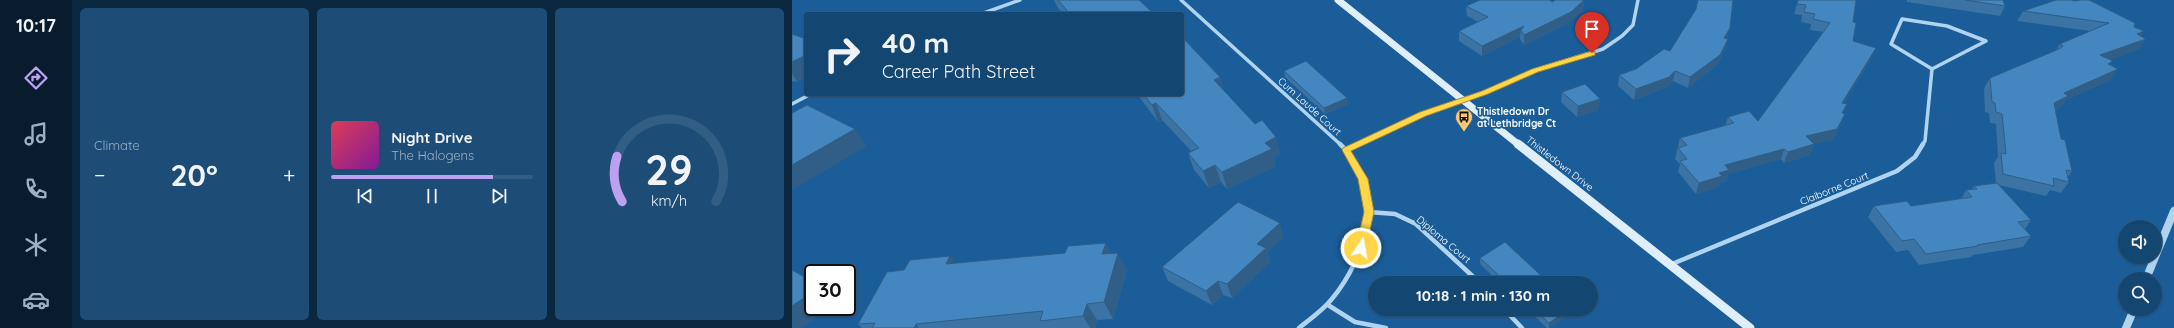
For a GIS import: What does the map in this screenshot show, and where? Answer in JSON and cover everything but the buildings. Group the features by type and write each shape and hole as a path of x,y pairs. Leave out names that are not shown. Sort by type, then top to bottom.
{"main road":[{"name":"Thistledown Drive","path":"1338,0 1750,328"}],"street":[{"path":"987,12 1020,0"},
{"name":"Cum Laude Court","path":"1181,0 1346,150 1363,179 1369,212 1359,260 1328,305 1299,328"},
{"path":"1346,150 1423,114 1463,101 1535,70 1603,49 1622,36 1633,25 1638,0"},
{"path":"1902,19 1947,26 1986,41 1972,48 1932,69 1905,54 1892,44 1902,19"},
{"name":"Claiborne Court","path":"1671,264 1897,171 1915,157 1925,141 1932,69"},
{"path":"792,104 807,96"},
{"path":"2149,272 2174,211"},
{"name":"Diploma Court","path":"1369,212 1394,214 1416,224 1472,276"},
{"path":"1328,305 1355,322 1386,328"},
{"path":"1511,316 1522,328"},
{"path":"2126,328 2131,316"}],"place":[{"name":"Thistledown Dr at Lethbridge Ct","path":"1464,132"}],"route":[{"path":"1361,248 1369,212 1363,179 1346,150 1423,114 1485,93 1535,70 1592,53"}]}
